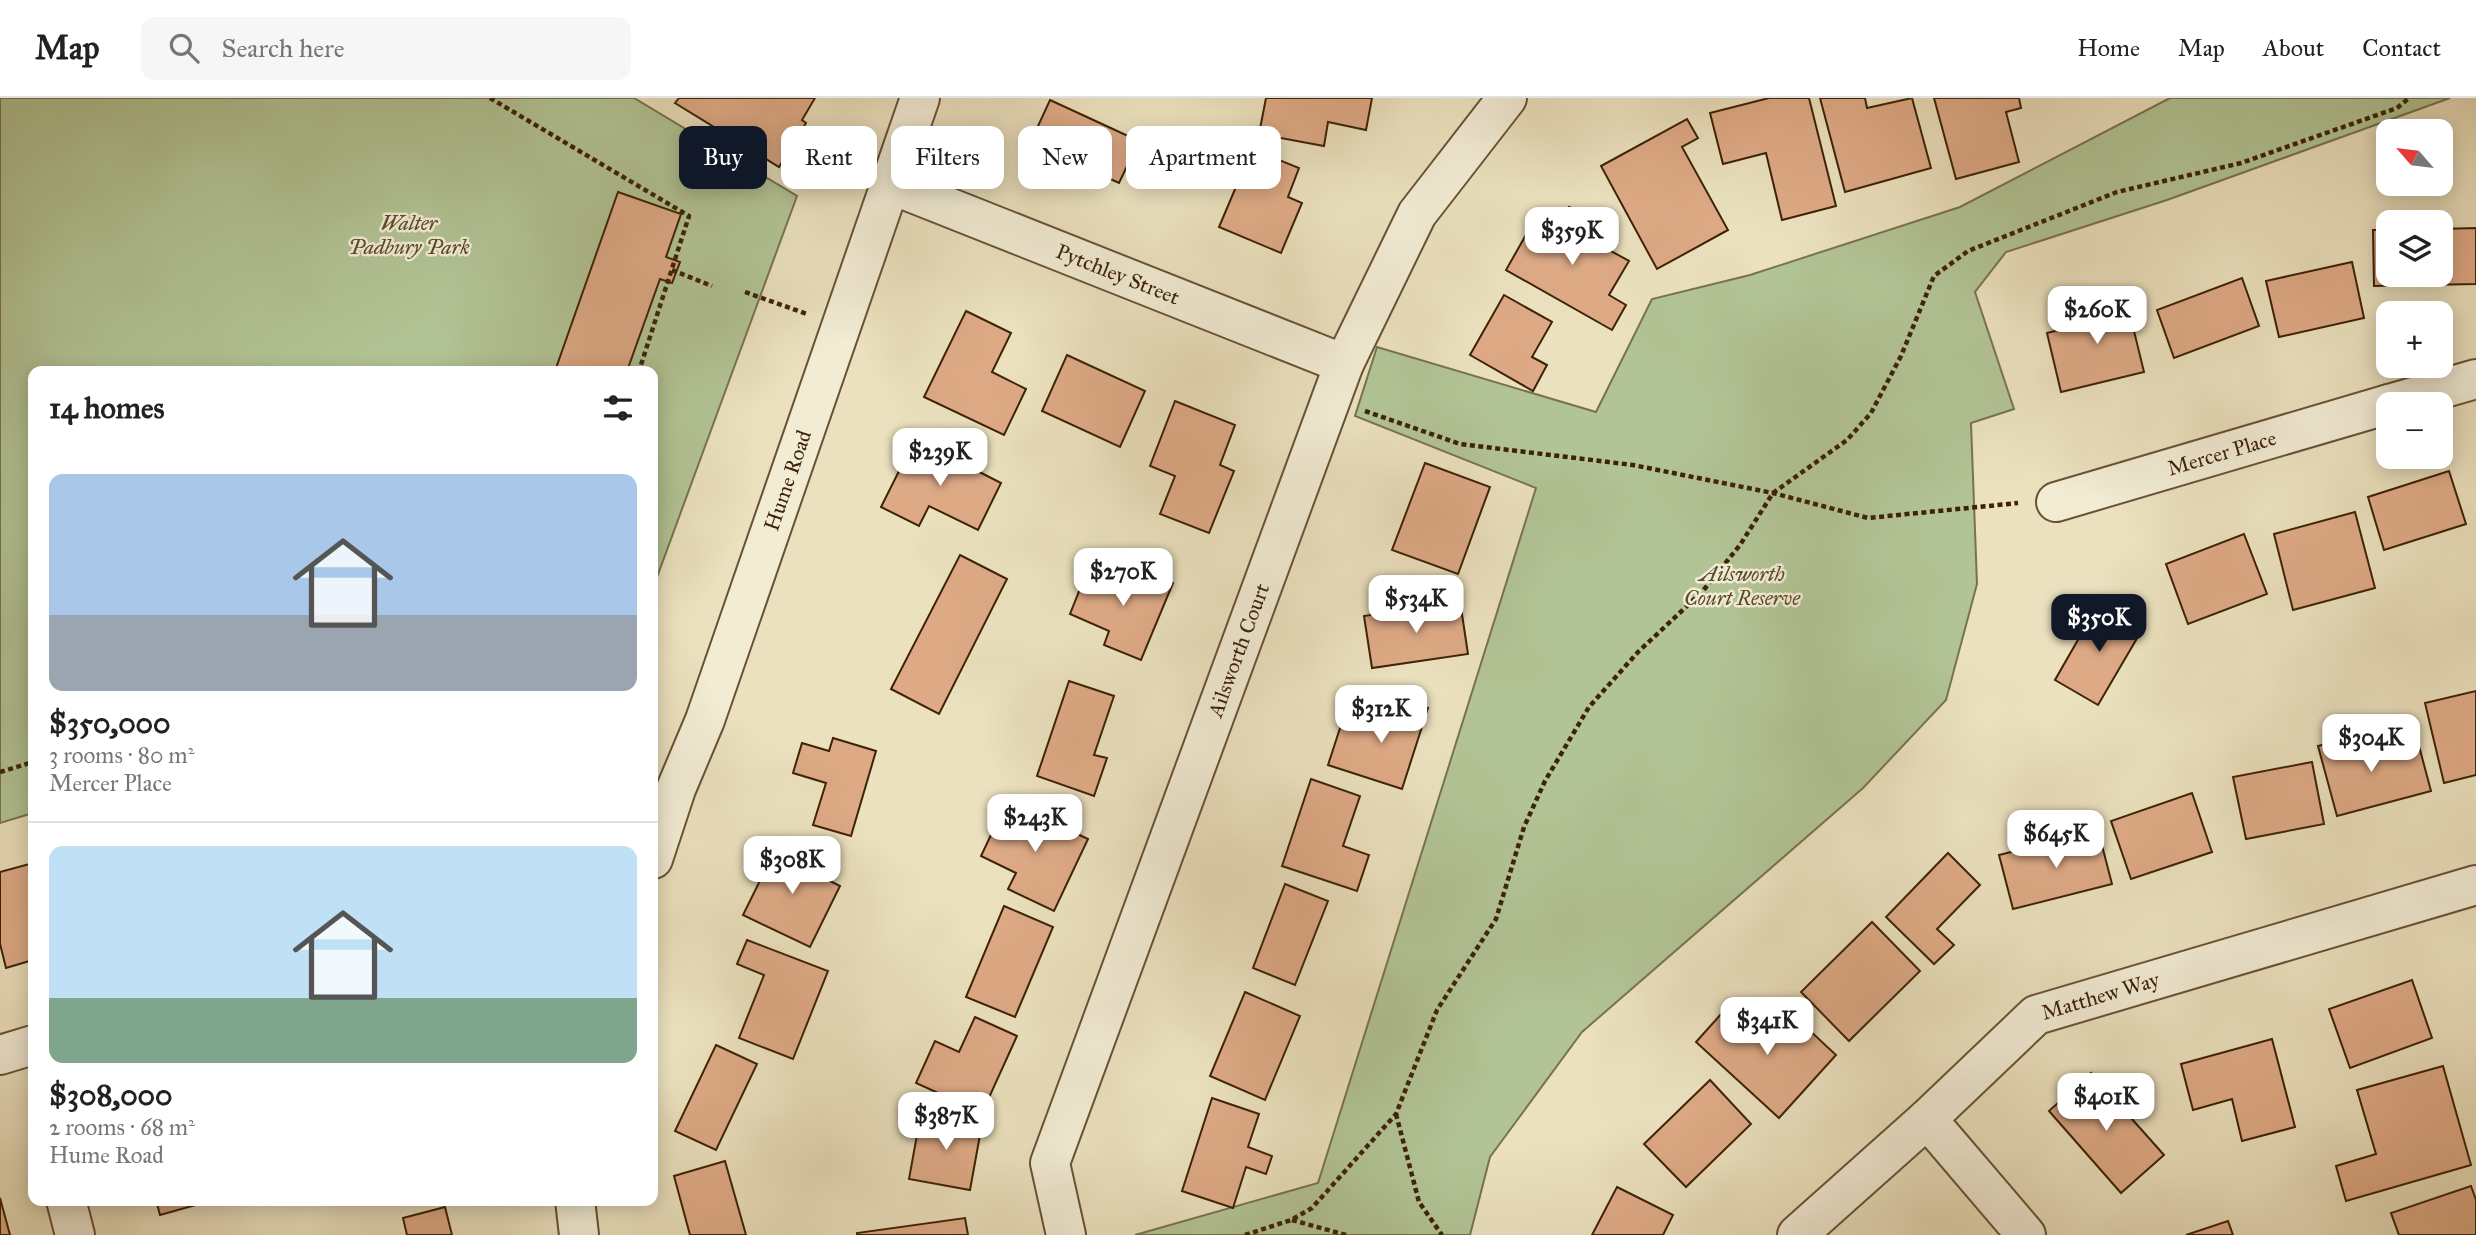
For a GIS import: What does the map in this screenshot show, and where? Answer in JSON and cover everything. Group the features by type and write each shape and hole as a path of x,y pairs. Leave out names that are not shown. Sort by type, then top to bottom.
{"street":[{"name":"Hume Road","path":"658,844 676,789 705,720 920,98"},
{"name":"Ailsworth Court","path":"1066,1235 1050,1163 1344,364 1417,214 1507,98"},
{"name":"Pytchley Street","path":"890,184 1344,364"},
{"name":"Mercer Place","path":"2431,392 2476,379"},
{"name":"Mercer Place","path":"2056,502 2376,408"},
{"name":"Matthew Way","path":"1797,1235 1927,1119 2036,1015 2476,885"},
{"path":"1927,1119 2026,1235"},
{"path":"68,1206 75,1235"},
{"path":"576,1206 579,1235"}],"path":[{"path":"490,98 690,216 641,366"},
{"path":"1245,1235 1291,1220 1312,1208 1396,1114 1437,1010 1496,919 1524,827 1545,781 1589,707 1638,652 1702,592 1740,545 1773,493 1847,440 1871,413 1901,356 1934,276 1968,251 2117,192 2241,163 2397,108 2409,98"},
{"path":"672,270 712,285"},
{"path":"745,292 811,316"},
{"path":"1331,401 1460,444 1633,466 1773,493 1868,518 1990,504 2056,502"},
{"path":"0,772 28,764"},
{"path":"1396,1114 1419,1202 1442,1235"},
{"path":"1291,1220 1346,1235"}],"green space":[{"name":"Walter Padbury Park","path":"0,98 634,98 681,126 679,189 767,189 767,178 781,189 797,196 658,574 658,366 28,366 28,815 0,823"},
{"name":"Ailsworth Court Reserve","path":"2170,98 2450,98 2392,119 2376,119 2376,125 2167,200 2006,252 1975,292 2014,409 1971,423 1977,584 1946,700 1863,788 1582,1032 1490,1157 1470,1235 1135,1235 1318,1183 1536,488 1355,416 1377,347 1596,412 1652,299 1750,275 1960,207"}],"building":[{"path":"679,98 815,98 802,120 806,123 804,126 781,126 779,167 767,160 767,126 712,126 675,103"},
{"path":"1266,98 1372,98 1366,130 1328,122 1324,146 1281,138 1281,126 1261,126"},
{"path":"1769,98 1809,98 1836,206 1782,220 1766,153 1723,164 1710,113"},
{"path":"1820,98 1865,98 1867,108 1912,98 1931,168 1845,192"},
{"path":"1934,98 2019,98 2021,108 2006,112 2019,162 1956,179"},
{"path":"1050,100 1106,126 1038,126"},
{"path":"1687,119 1698,138 1682,147 1728,230 1657,269 1601,166"},
{"path":"1112,129 1126,135 1126,168 1119,183 1112,180"},
{"path":"1281,161 1299,168 1288,197 1302,203 1281,253 1219,227 1235,189 1281,189"},
{"path":"618,192 681,214 666,257 680,262 672,283 660,279 629,366 557,366"},
{"path":"1569,207 1602,225 1593,241 1629,261 1609,295 1626,305 1612,330 1506,270 1535,219 1555,231"},
{"path":"2476,228 2476,284 2453,284 2453,229"},
{"path":"2373,230 2376,230 2376,286 2374,286"},
{"path":"2352,262 2364,318 2279,337 2266,281"},
{"path":"2242,278 2259,326 2174,358 2157,310"},
{"path":"2124,290 2144,372 2061,392 2047,333 2091,322 2086,300"},
{"path":"1504,295 1552,322 1532,357 1547,365 1533,391 1470,355"},
{"path":"966,311 1011,333 992,372 1026,389 1004,435 924,397"},
{"path":"1067,355 1145,391 1120,447 1042,411"},
{"path":"1175,401 1235,425 1220,465 1234,471 1209,533 1160,514 1175,476 1150,466"},
{"path":"915,439 1001,483 978,530 929,506 919,526 881,507"},
{"path":"1425,463 1490,487 1458,574 1392,550"},
{"path":"2449,471 2466,524 2384,550 2368,497"},
{"path":"2355,512 2375,588 2293,610 2274,534"},
{"path":"2244,534 2267,594 2188,624 2166,564"},
{"path":"960,555 1007,579 939,714 891,689"},
{"path":"1130,566 1173,583 1141,660 1104,645 1109,631 1070,614 1088,569 1123,583"},
{"path":"1460,601 1468,654 1372,668 1364,616"},
{"path":"2099,603 2143,628 2098,705 2055,680"},
{"path":"1069,681 1114,696 1094,755 1107,758 1094,796 1037,776"},
{"path":"2476,691 2476,775 2444,783 2425,703"},
{"path":"1392,697 1428,708 1402,789 1328,765 1343,719 1381,732"},
{"path":"2369,733 2376,758 2419,746 2431,791 2337,816 2318,746"},
{"path":"833,738 876,751 851,836 813,825 826,783 793,773 802,743 829,751"},
{"path":"2312,762 2324,824 2246,839 2233,777"},
{"path":"1311,779 1360,796 1343,846 1369,855 1357,891 1282,866"},
{"path":"2192,793 2212,852 2131,879 2111,821"},
{"path":"1007,801 1088,839 1054,911 1008,889 1016,873 981,856"},
{"path":"2098,830 2112,884 2013,909 1999,855"},
{"path":"780,840 816,858 810,871 840,886 810,947 743,915"},
{"path":"1948,853 1980,885 1937,929 1954,945 1934,964 1886,917"},
{"path":"28,864 28,961 6,968 0,944 0,872"},
{"path":"1285,884 1328,901 1295,985 1253,968"},
{"path":"1004,906 1053,927 1015,1017 966,997"},
{"path":"1872,922 1920,971 1849,1041 1801,992"},
{"path":"747,940 828,971 793,1059 739,1038 764,975 737,964"},
{"path":"2412,980 2432,1038 2350,1068 2329,1009"},
{"path":"1245,992 1300,1016 1265,1100 1210,1076"},
{"path":"1731,1003 1769,1039 1792,1014 1836,1055 1779,1118 1696,1042"},
{"path":"975,1017 1017,1036 982,1113 916,1083 935,1041 959,1052"},
{"path":"2272,1039 2295,1127 2242,1141 2232,1099 2193,1110 2181,1064"},
{"path":"716,1045 757,1064 716,1150 675,1131"},
{"path":"2443,1066 2471,1165 2346,1201 2336,1166 2376,1154 2357,1090"},
{"path":"2091,1073 2164,1155 2121,1193 2049,1111"},
{"path":"1710,1080 1751,1124 1686,1187 1644,1144"},
{"path":"1212,1098 1259,1114 1248,1147 1272,1156 1266,1174 1246,1167 1233,1208 1182,1191"},
{"path":"921,1113 982,1124 970,1190 909,1179"},
{"path":"725,1161 746,1235 690,1235 674,1176"},
{"path":"2471,1186 2476,1200 2476,1235 2399,1235 2391,1213"},
{"path":"1617,1187 1673,1215 1663,1235 1592,1235"},
{"path":"0,1198 10,1235 0,1235"},
{"path":"158,1206 192,1206 160,1215"},
{"path":"445,1207 452,1235 407,1235 403,1218"},
{"path":"965,1218 968,1235 857,1235 857,1233"},
{"path":"2228,1221 2233,1235 2186,1235"}]}
